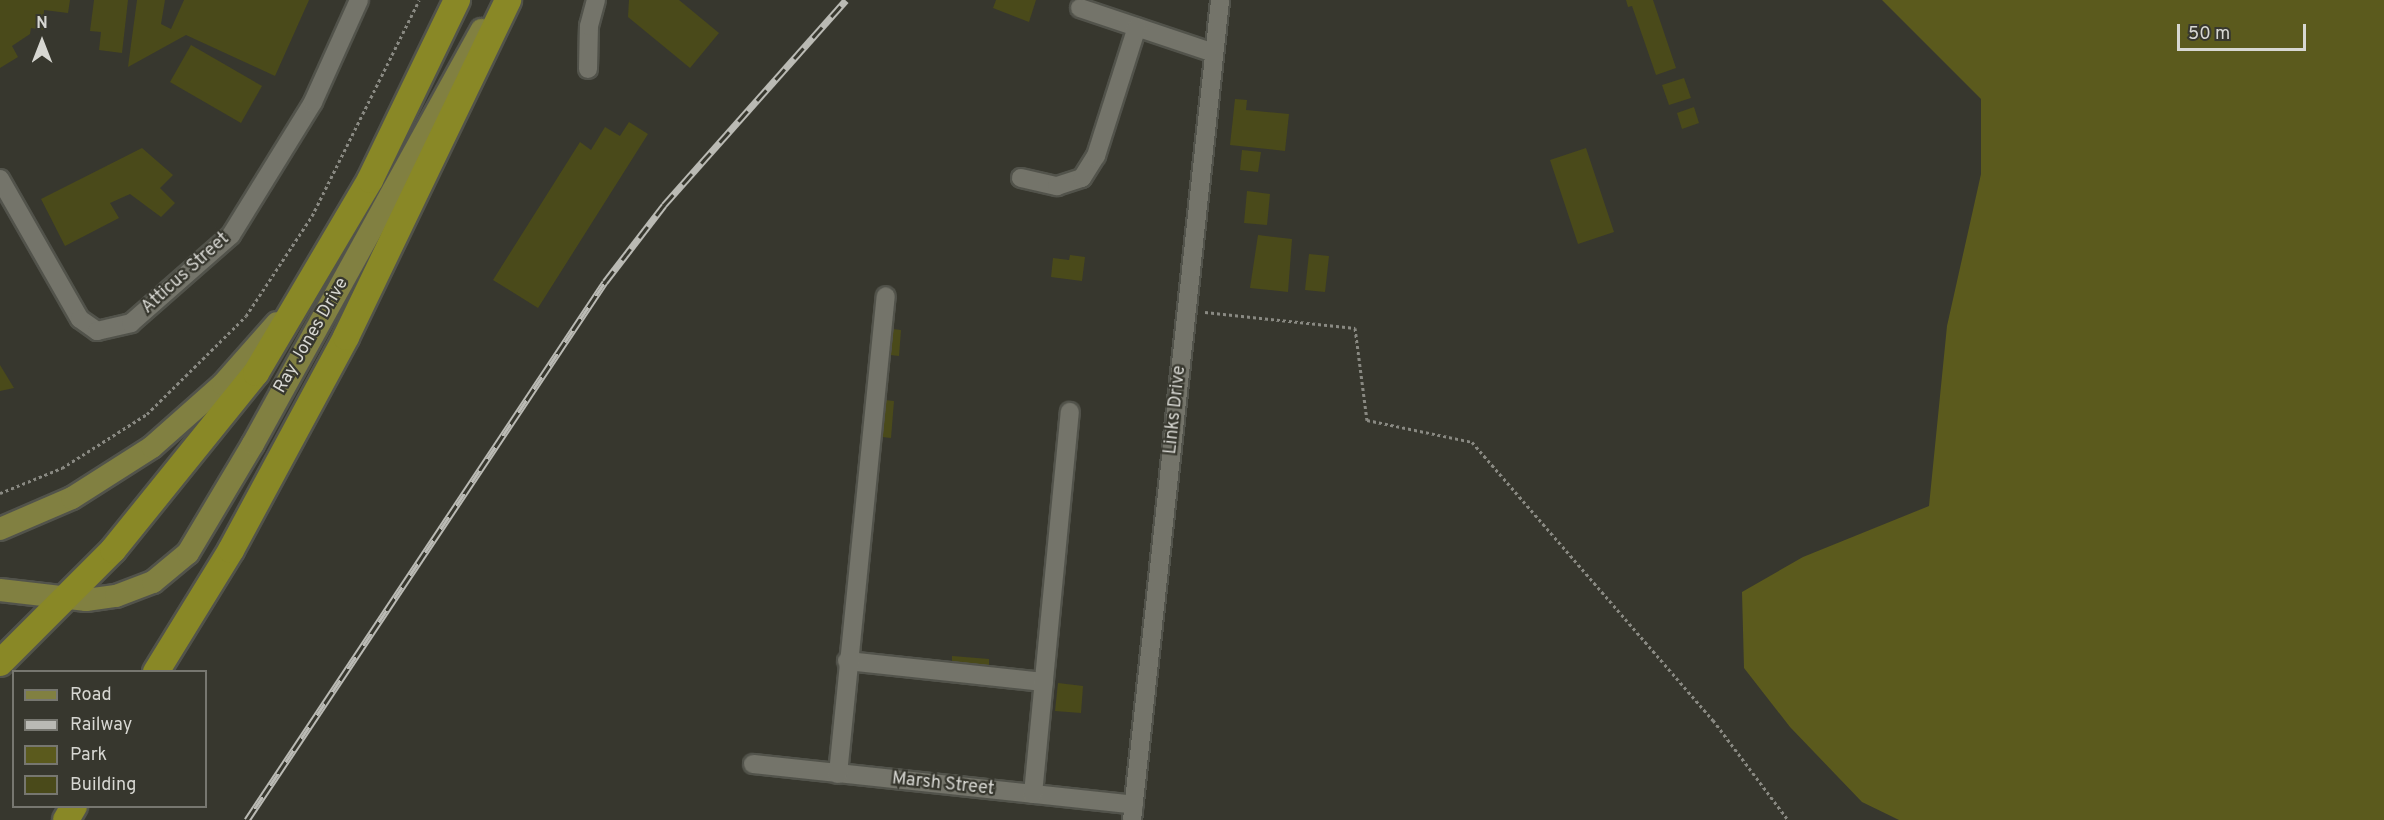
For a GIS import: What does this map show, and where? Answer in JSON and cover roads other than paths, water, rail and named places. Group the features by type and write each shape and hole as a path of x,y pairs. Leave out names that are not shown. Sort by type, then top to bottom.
{"highway":[{"name":"Ray Jones Drive","path":"67,599 190,459 266,358 370,180 457,0"},
{"path":"157,670 231,550 346,337 508,0"},
{"path":"0,663 67,599"}],"main road":[{"name":"Ray Jones Drive","path":"0,590 67,599 102,599 142,588 178,564 200,539 501,0"},
{"name":"Ray Jones Drive","path":"0,529 72,498 110,476 174,429 223,384 308,286"}],"street":[{"name":"Atticus Street","path":"0,179 64,297 85,325 106,332 131,323 231,235 303,119 359,0"},
{"path":"588,69 589,26 596,0"},
{"name":"Links Drive","path":"1133,812 1220,0"},
{"path":"1080,8 1214,53"},
{"path":"1021,178 1057,186 1082,178 1096,156 1137,27"},
{"path":"838,774 847,661 886,296"},
{"path":"1033,794 1070,412"},
{"path":"847,661 1044,682"},
{"name":"Marsh Street","path":"753,764 1033,794 1133,812"}],"railway":[{"path":"247,820 605,282 664,205 846,0"}]}
